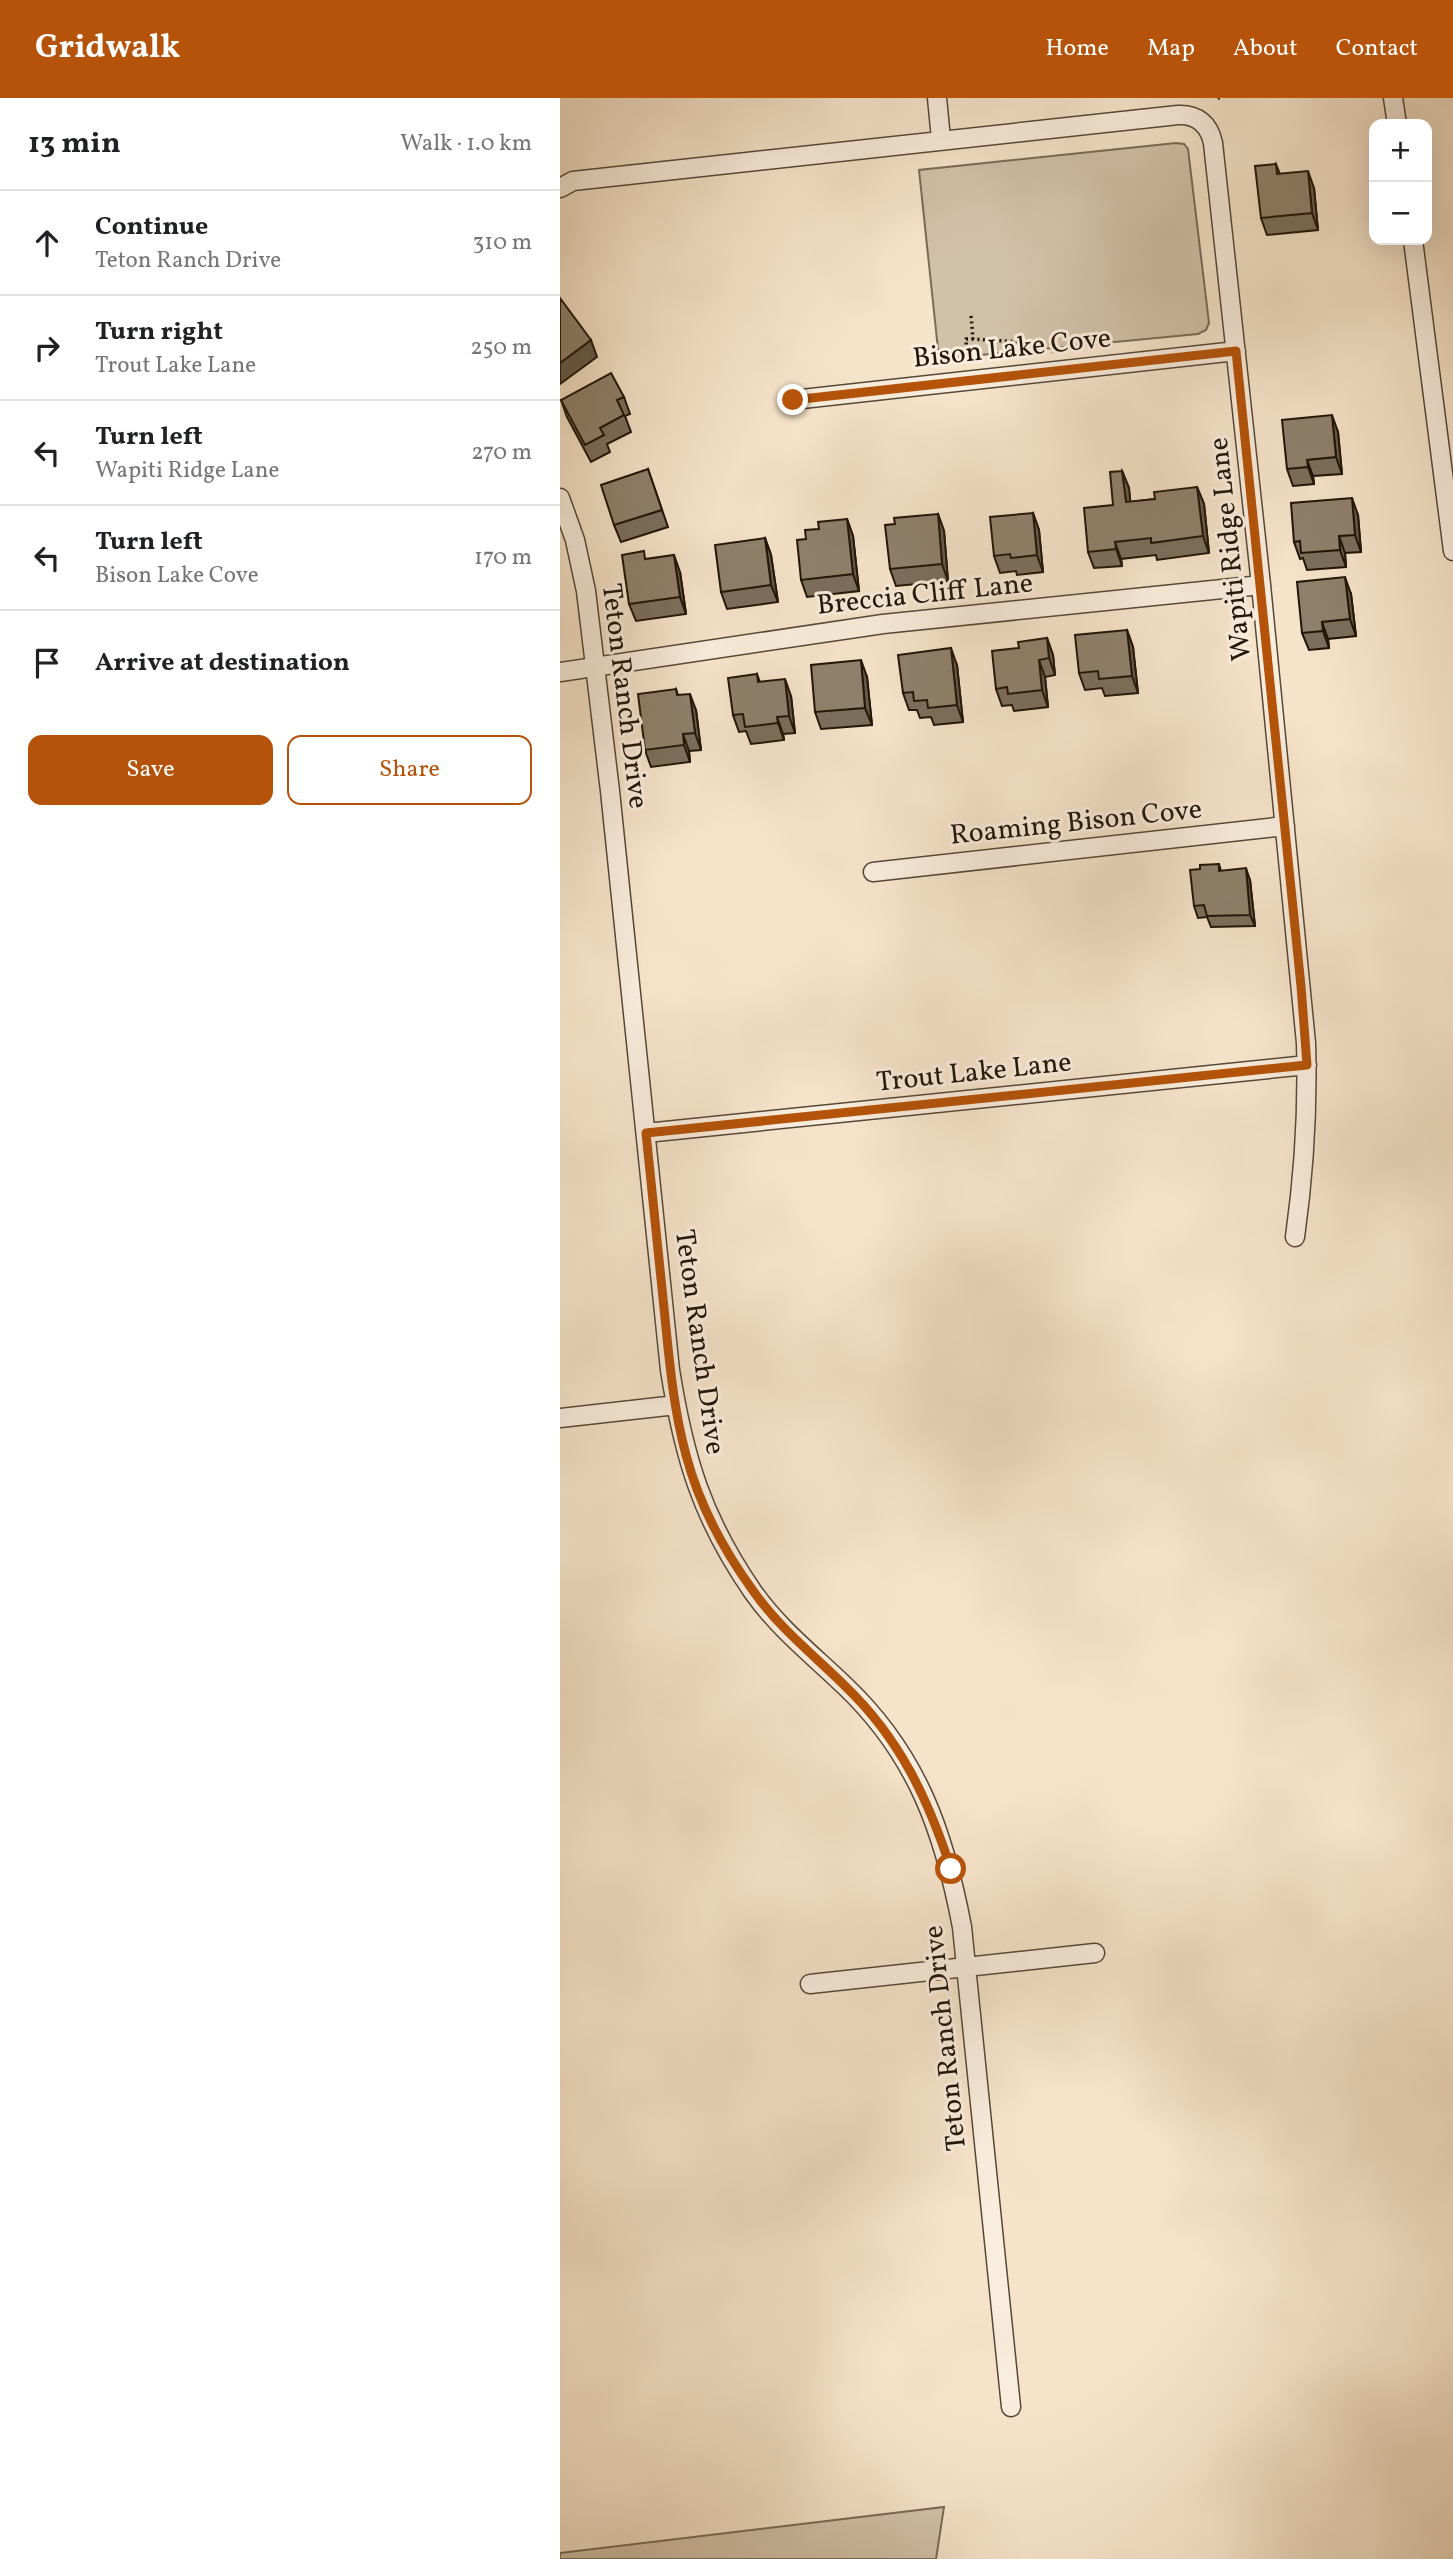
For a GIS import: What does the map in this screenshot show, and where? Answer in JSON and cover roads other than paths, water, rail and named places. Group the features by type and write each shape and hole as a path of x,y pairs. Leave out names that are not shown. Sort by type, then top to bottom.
{"street":[{"path":"560,188 573,181 941,139 937,98"},
{"path":"1393,98 1396,119"},
{"name":"Wapiti Ridge Lane","path":"941,139 1178,115 1198,118 1208,128 1213,143 1303,998 1307,1096 1301,1193 1295,1237"},
{"path":"1413,245 1453,551"},
{"name":"Bison Lake Cove","path":"793,400 1236,351"},
{"name":"Teton Ranch Drive","path":"560,498 581,565 595,668 679,1426 695,1483 717,1531 754,1593 785,1630 857,1699 905,1759 940,1834 951,1869 962,1927 1011,2407"},
{"name":"Breccia Cliff Lane","path":"560,672 883,624 1261,585"},
{"name":"Roaming Bison Cove","path":"873,872 1285,826"},
{"name":"Trout Lake Lane","path":"646,1133 1307,1065"},
{"path":"560,1418 676,1405"},
{"path":"810,1984 1095,1953"}]}
